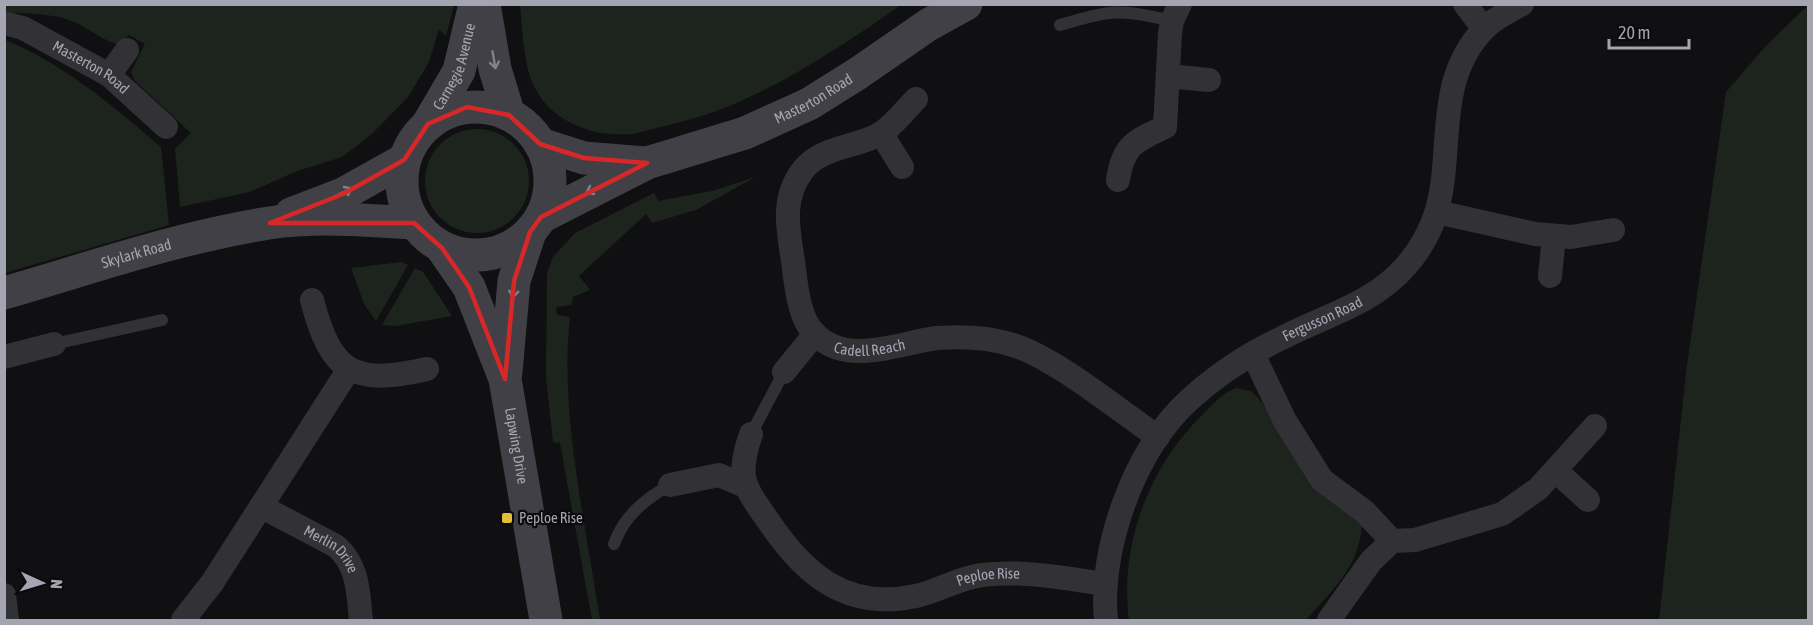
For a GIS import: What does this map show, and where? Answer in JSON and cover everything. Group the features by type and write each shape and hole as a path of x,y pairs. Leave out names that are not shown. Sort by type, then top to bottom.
{"street":[{"name":"Carnegie Avenue","path":"428,124 459,72 475,4"},
{"name":"Carnegie Avenue","path":"484,4 495,69 509,115"},
{"name":"Masterton Road","path":"535,225 647,163 745,133 809,104 928,25 966,4"},
{"path":"1466,4 1484,29"},
{"name":"Fergusson Road","path":"1106,621 1104,584 1113,541 1126,499 1158,437 1187,402 1253,354 1374,295 1389,283 1418,251 1437,212 1448,101 1465,57 1484,29 1522,4"},
{"path":"1118,180 1121,159 1127,150 1143,137 1165,126 1176,13"},
{"name":"Masterton Road","path":"4,23 22,28 109,75 166,127"},
{"path":"109,75 127,50"},
{"path":"1169,76 1209,80"},
{"name":"Cadell Reach","path":"916,99 881,133 831,151 808,164 790,196 787,210 788,229 799,298 815,334 841,348 867,352 953,338 992,339 1011,344 1046,360 1158,437"},
{"path":"467,107 489,108 509,115 526,127 540,144 547,162 550,180 548,199 535,225 515,244 498,252 479,256 460,254 442,248 414,223 402,192 404,160 414,140 428,124 446,113 467,107"},
{"path":"881,133 902,167"},
{"name":"Masterton Road","path":"540,144 585,158 647,163"},
{"name":"Skylark Road","path":"270,223 343,194 404,160"},
{"path":"1437,212 1554,236 1571,237 1614,230"},
{"name":"Skylark Road","path":"4,293 184,240 270,223 357,220 414,223"},
{"name":"Lapwing Drive","path":"505,379 514,281 535,225"},
{"path":"1550,276 1554,236"},
{"name":"Lapwing Drive","path":"442,248 470,287 505,379 546,621"},
{"path":"312,300 321,335 328,349 349,369 383,377 427,369"},
{"path":"784,372 815,334"},
{"path":"4,357 54,344"},
{"path":"1253,354 1285,421 1322,480 1365,512 1392,541"},
{"path":"183,621 198,604 262,507 349,369"},
{"path":"1329,621 1371,561 1392,541 1415,540 1502,514 1521,503 1556,471 1595,426"},
{"path":"670,485 719,475 745,486 743,463 751,434"},
{"path":"1556,471 1588,500"},
{"name":"Peploe Rise","path":"745,486 793,556 814,576 853,594 870,598 903,598 931,592 970,577 999,574 1038,575 1104,584"},
{"name":"Merlin Drive","path":"262,507 344,553 356,576 361,621"},
{"path":"4,595 6,621"}],"lane":[{"path":"1060,25 1116,11 1176,13"},
{"path":"54,344 162,320"},
{"path":"751,434 784,372"},
{"path":"614,544 634,510 670,485"}],"highlighted area":[{"path":"467,107 509,115 540,144 584,158 647,163 541,217 530,232 514,281 505,379 469,287 442,248 414,223 270,223 343,194 404,160 428,124"}],"shaded area":[{"path":"520,4 901,5 817,61 750,97 693,118 634,134 617,134 600,133 569,122 555,113 544,101 534,87 528,70"},
{"path":"4,5 454,5 446,36 439,29 429,62 408,97 372,134 342,157 297,171 250,192 180,207 175,149 191,133 135,81 131,72 145,44 129,35 117,44 66,19 5,12"},
{"path":"1808,5 1808,620 1659,620 1687,365 1726,92 1765,47"},
{"path":"5,40 67,73 161,147 169,225 5,273"},
{"path":"477,129 497,133 514,144 525,161 529,181 525,201 514,218 497,229 477,233 457,229 440,218 429,201 425,181 429,161 440,144 457,133"},
{"path":"755,177 696,210 652,223 646,214 579,276 590,290 573,297 571,305 556,307 557,315 570,317 568,391 571,430 600,620 592,620 560,443 553,442 546,377 547,273 553,257 575,233 654,193 658,201 712,191"},
{"path":"401,262 408,265 376,321 364,304 351,268"},
{"path":"415,268 423,272 452,316 395,326 382,325"},
{"path":"1236,388 1251,391 1258,398 1362,525 1356,554 1343,577 1306,620 1129,620 1127,592 1133,537 1152,484 1182,437 1217,400"}],"place":[{"name":"Peploe Rise","path":"507,518"}]}
